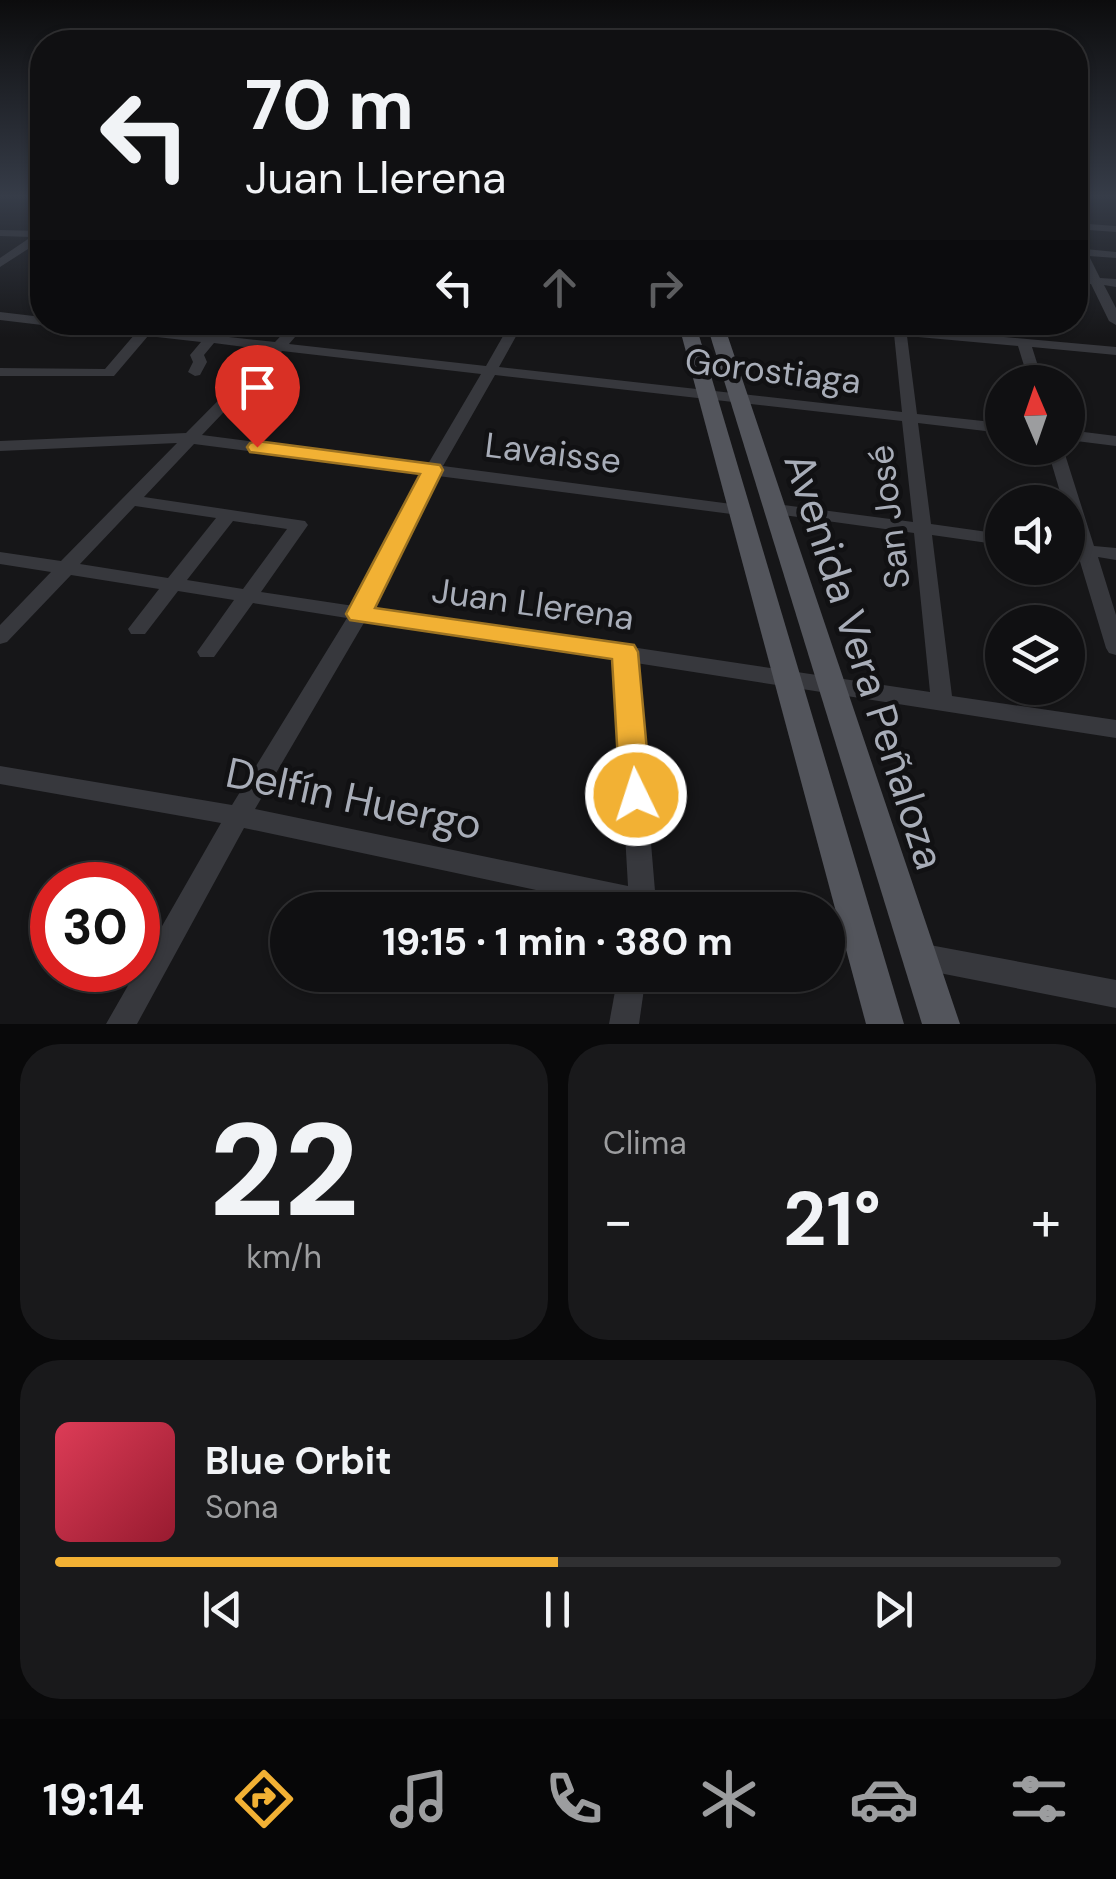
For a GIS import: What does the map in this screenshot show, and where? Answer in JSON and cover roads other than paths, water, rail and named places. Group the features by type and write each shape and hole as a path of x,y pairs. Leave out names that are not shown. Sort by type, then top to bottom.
{"main road":[{"name":"Avenida Vera Peñaloza","path":"690,335 884,1024"},
{"name":"Avenida Vera Peñaloza","path":"718,335 941,1024"}],"street":[{"path":"0,263 30,243"},
{"path":"1088,250 1116,255"},
{"path":"1088,268 1116,321"},
{"path":"1088,280 1116,283"},
{"path":"0,316 30,320"},
{"path":"0,372 109,373 141,335"},
{"name":"Gorostiaga","path":"191,335 985,426"},
{"path":"195,372 200,362 198,355 216,335"},
{"path":"0,637 290,335"},
{"path":"122,1024 238,816 359,614 433,470 510,335"},
{"name":"San José","path":"900,335 942,704"},
{"path":"966,335 1116,351"},
{"path":"1024,342 1031,365"},
{"path":"1085,437 1116,440"},
{"name":"Lavaisse","path":"1,447 187,438 739,510"},
{"path":"129,500 300,525 207,652"},
{"path":"776,509 985,537"},
{"path":"138,629 228,515"},
{"path":"1085,550 1116,554"},
{"name":"Juan Llerena","path":"0,558 1116,729"},
{"path":"1085,569 1116,648"},
{"path":"625,652 642,892"},
{"name":"Delfín Huergo","path":"0,775 238,816 580,892"},
{"path":"845,938 861,941"},
{"path":"918,956 1116,994"},
{"path":"624,1024 629,992"}]}
